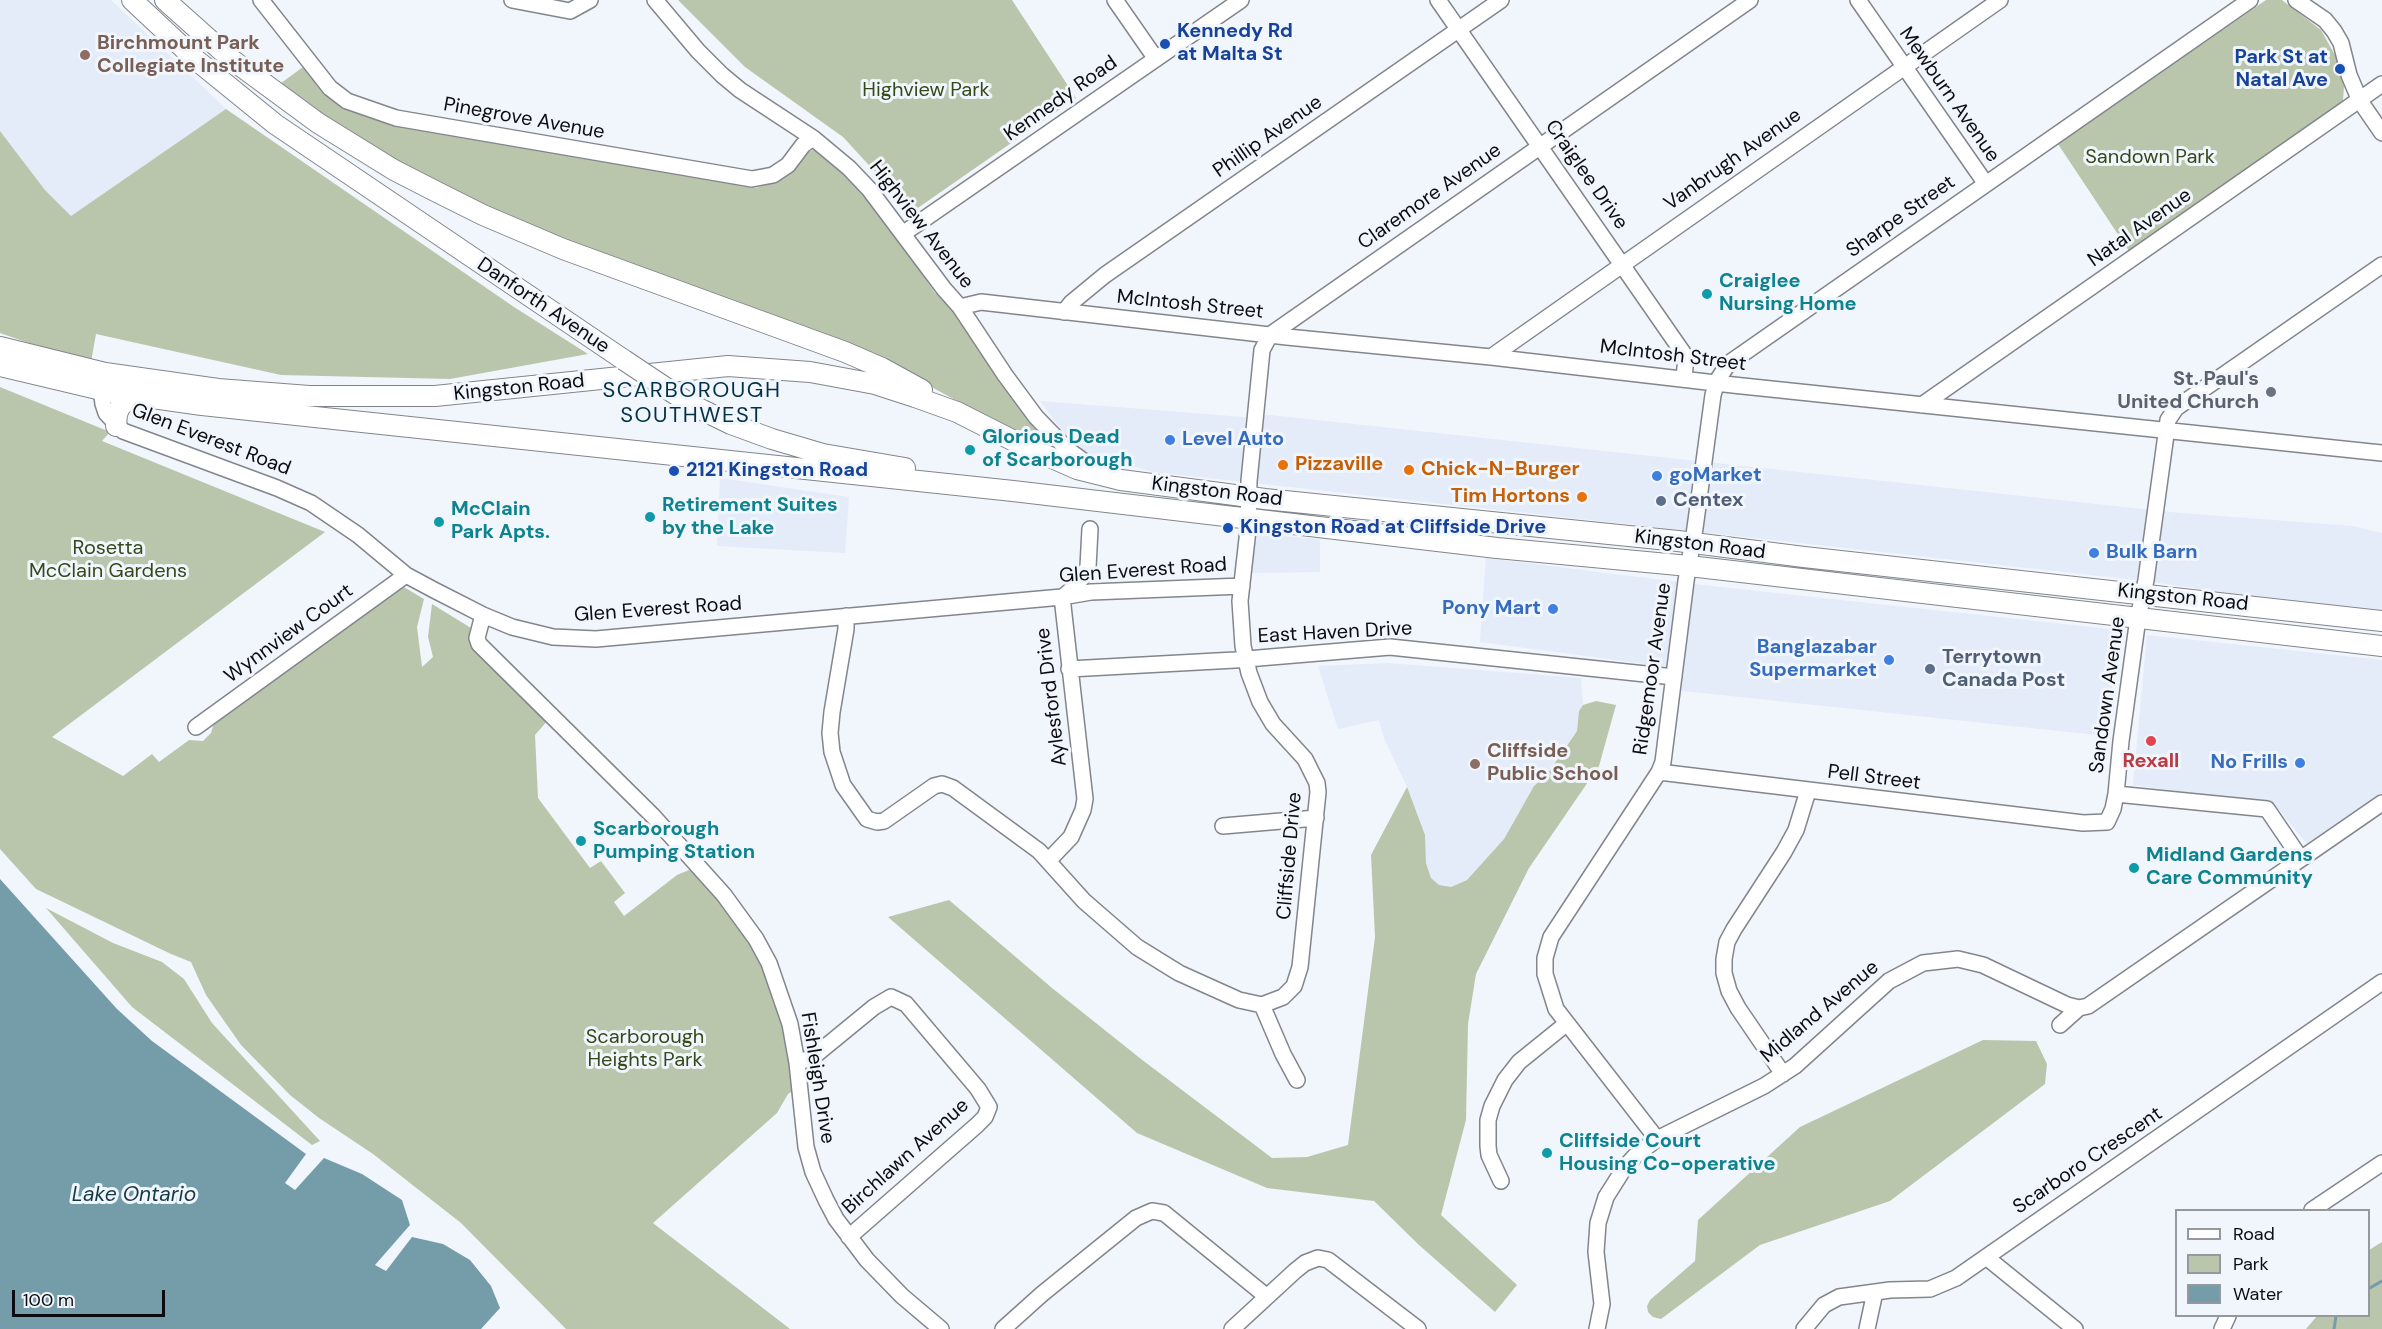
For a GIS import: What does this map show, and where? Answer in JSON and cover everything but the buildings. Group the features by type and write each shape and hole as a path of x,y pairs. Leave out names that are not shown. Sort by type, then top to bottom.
{"main road":[{"name":"Danforth Avenue","path":"132,0 215,76 275,124 690,404 731,424 823,454 965,478 1013,491"},
{"path":"165,0 244,70 318,123 394,170 493,219 563,249 844,351 910,383 957,412"},
{"name":"Kingston Road","path":"0,347 100,380 133,395 202,405 1013,491 1497,548 1689,566 2382,646"},
{"name":"Kingston Road","path":"0,366 100,380 309,396 372,397 435,396 497,391 728,366 821,373 874,384 957,412 1077,469 1121,480 1249,497 1692,543 2382,621"},
{"path":"116,426 120,407 133,395"}],"street":[{"name":"Pinegrove Avenue","path":"261,0 330,88 347,101 396,118 752,179 773,175 788,165 803,145 813,138"},
{"path":"512,0 570,10 590,0"},
{"name":"Highview Avenue","path":"655,0 698,51 722,75 813,138 849,168 869,189 960,307 1020,396 1077,458 1103,474"},
{"path":"1115,0 1156,59"},
{"name":"Kennedy Road","path":"904,233 1241,0"},
{"name":"Craiglee Drive","path":"1438,0 1623,263 1686,357 1684,378"},
{"name":"Phillip Avenue","path":"1064,312 1071,303 1105,275 1501,0"},
{"name":"Claremore Avenue","path":"1270,335 1750,0"},
{"name":"Mewburn Avenue","path":"1858,0 1986,184"},
{"name":"Vanbrugh Avenue","path":"1491,357 2000,0"},
{"name":"Sharpe Street","path":"1692,543 1713,395 1717,381 1728,364 2250,0"},
{"path":"2296,0 2325,21 2334,31 2341,43 2349,75 2360,101 2382,133"},
{"name":"Natal Avenue","path":"1922,405 2382,84"},
{"name":"Sandown Avenue","path":"2083,823 2107,822 2113,809 2138,618 2144,594 2165,431 2169,420 2176,408 2382,265"},
{"name":"McIntosh Street","path":"960,307 981,302 2165,431 2378,450"},
{"path":"1249,497 1260,358 1270,335"},
{"name":"Glen Everest Road","path":"100,380 106,413 116,426 131,435 277,488 311,503 358,535 406,574 483,615 527,631 553,637 596,639 1062,597 1101,591 1242,586"},
{"name":"Cliffside Drive","path":"1249,497 1240,619 1245,659 1260,702 1274,724 1305,759 1313,773 1318,792 1298,975 1290,992 1272,1003 1262,1005"},
{"path":"1062,597 1078,584 1088,567 1090,529"},
{"name":"Ridgemoor Avenue","path":"1657,1139 1556,1009 1545,974 1546,948 1563,917 1659,772 1666,751 1692,543"},
{"name":"Wynnview Court","path":"196,727 406,574"},
{"name":"Aylesford Drive","path":"1049,860 1071,837 1085,800 1062,597"},
{"name":"Fishleigh Drive","path":"483,615 477,638 479,644 654,816 742,918 769,963 790,1024 797,1063 806,1147 813,1172 836,1219 849,1237 885,1280 941,1329"},
{"path":"846,616 830,733 832,752 843,785 867,819 877,822 884,821 934,786 942,784 953,788 1049,860 1084,901 1137,947 1217,991 1262,1005 1282,1054 1297,1080"},
{"name":"East Haven Drive","path":"1069,669 1245,659 1390,646 1674,677"},
{"name":"Pell Street","path":"1659,772 2083,823"},
{"path":"1783,1074 1729,991 1724,973 1724,959 1727,942 1734,929 1796,830 1808,791"},
{"path":"2116,794 2267,809 2301,859"},
{"path":"2060,1025 2079,1008 2088,1006 2104,996 2382,803"},
{"path":"1224,826 1316,818"},
{"name":"Midland Avenue","path":"1597,1329 1602,1304 1596,1252 1598,1223 1609,1192 1625,1167 1657,1139 1764,1086 1783,1074 1810,1054 1889,981 1923,963 1958,960 1983,965 2067,1005 2079,1008"},
{"name":"Scarboro Crescent","path":"1804,1329 1824,1305 1839,1297 1875,1292 1921,1290 1937,1287 1956,1278 2382,982"},
{"name":"Birchlawn Avenue","path":"797,1063 813,1057 874,1007 891,997 906,1004 978,1089 988,1107 985,1117 977,1125 849,1237"},
{"path":"1501,1181 1493,1167 1488,1146 1488,1120 1492,1106 1505,1080 1519,1062 1566,1024"},
{"path":"2313,1209 2382,1163"},
{"path":"1003,1329 1042,1294 1136,1218 1152,1211 1164,1213 1266,1296"},
{"path":"1986,1257 2075,1329"},
{"path":"1232,1329 1305,1263 1318,1258 1328,1260 1418,1329"},
{"path":"1867,1329 1875,1292"}],"shaded area":[{"name":"Birchmount Park Collegiate Institute","path":"0,0 111,0 226,109 71,216 45,190 0,131"},
{"path":"1040,401 1244,417 1270,415 2180,513 2353,526 2382,533 2382,614 2137,580 1153,472 1077,450"},
{"path":"720,478 849,497 845,553 717,546"},
{"path":"1257,534 1320,539 1320,572 1251,573"},
{"path":"1486,558 1711,586 2119,630 2106,736 1674,690 1676,668 1480,642"},
{"path":"2147,635 2382,660 2382,793 2307,844 2279,810 2271,804 2133,785"},
{"name":"Cliffside Public School","path":"1388,663 1581,678 1583,705 1579,711 1577,730 1546,776 1534,786 1504,839 1467,880 1451,887 1439,885 1431,878 1426,863 1425,835 1407,787 1384,738 1379,720 1338,729 1318,666"}],"green space":[{"name":"Highview Park","path":"678,0 1012,0 1076,98 912,212 843,137 745,67"},
{"name":"Sandown Park","path":"2266,0 2282,0 2321,30 2336,57 2344,86 2343,101 2129,251 2058,144"},
{"path":"303,67 325,90 349,109 388,123 756,188 783,179 805,154 812,150 819,151 851,180 880,213 935,293 953,306 1053,443 1049,447 1018,434 902,371 554,238 434,184 277,86"},
{"path":"226,109 514,307 588,354 450,379 281,375 96,334 91,362 74,359 0,333 0,131 45,190 71,216"},
{"path":"0,387 110,432 102,441 325,532 52,737 123,776 152,754 159,762 189,740 203,741 211,733 216,716 402,586 424,599 417,627 422,667 433,657 428,637 432,604 471,628 470,638 548,720 535,735 538,798 590,868 601,861 625,893 614,902 624,916 677,875 689,870 694,872 732,915 749,939 762,966 784,1028 794,1090 788,1094 777,1113 653,1223 790,1329 566,1329 461,1223 373,1154 319,1118 290,1095 241,1045 206,995 191,962 36,889 0,849"},
{"path":"1596,701 1616,705 1599,766 1529,868 1476,974 1468,1024 1466,1120 1441,1215 1517,1285 1495,1312 1419,1245 1374,1201 1267,1188 1137,1133 888,917 949,900 1052,988 1272,1158 1307,1157 1348,1145 1375,937 1371,855 1407,787 1425,835 1426,863 1431,878 1439,885 1451,887 1467,880 1504,839 1534,786 1546,776 1577,731 1579,711 1583,705"},
{"path":"46,908 113,943 162,962 184,979 212,1023 320,1141 312,1145 132,1007"},
{"path":"1983,1040 2036,1041 2047,1064 2045,1084 1890,1201 1760,1245 1661,1319 1653,1317 1648,1312 1647,1306 1650,1300 1695,1261 1698,1220 1800,1127"},
{"path":"2382,1242 2382,1329 2306,1329 2316,1317 2370,1317 2370,1249"}],"water":[{"name":"Lake Ontario","path":"0,879 117,1009 152,1041 306,1154 285,1183 295,1190 324,1158 362,1174 402,1200 410,1225 375,1265 386,1271 412,1237 443,1244 470,1260 491,1286 500,1308 481,1329 0,1329"}],"waterway":[{"path":"2370,1288 2382,1281"},
{"path":"2334,1329 2336,1317"}],"place":[{"name":"Kennedy Rd at Malta St","path":"1165,44"},
{"name":"Birchmount Park Collegiate Institute","path":"85,55"},
{"name":"Park St at Natal Ave","path":"2340,69"},
{"name":"Craiglee Nursing Home","path":"1707,294"},
{"name":"St. Paul's United Church","path":"2271,392"},
{"name":"Level Auto","path":"1170,440"},
{"name":"Glorious Dead of Scarborough","path":"970,450"},
{"name":"Pizzaville","path":"1283,465"},
{"name":"Chick-N-Burger","path":"1409,470"},
{"name":"2121 Kingston Road","path":"674,471"},
{"name":"goMarket","path":"1657,476"},
{"name":"Tim Hortons","path":"1582,497"},
{"name":"Centex","path":"1661,501"},
{"name":"Retirement Suites by the Lake","path":"650,517"},
{"name":"McClain Park Apts.","path":"439,522"},
{"name":"Kingston Road at Cliffside Drive","path":"1228,528"},
{"name":"Bulk Barn","path":"2094,553"},
{"name":"Pony Mart","path":"1553,609"},
{"name":"Banglazabar Supermarket","path":"1889,660"},
{"name":"Terrytown Canada Post","path":"1930,669"},
{"name":"Rexall","path":"2151,741"},
{"name":"No Frills","path":"2300,763"},
{"name":"Cliffside Public School","path":"1475,764"},
{"name":"Scarborough Pumping Station","path":"581,841"},
{"name":"Midland Gardens Care Community","path":"2134,868"},
{"name":"Cliffside Court Housing Co-operative","path":"1547,1153"}],"district":[{"name":"SCARBOROUGH SOUTHWEST","path":"692,404"}],"park label":[{"name":"Rosetta McClain Gardens","path":"108,560"},
{"name":"Scarborough Heights Park","path":"645,1050"}]}
